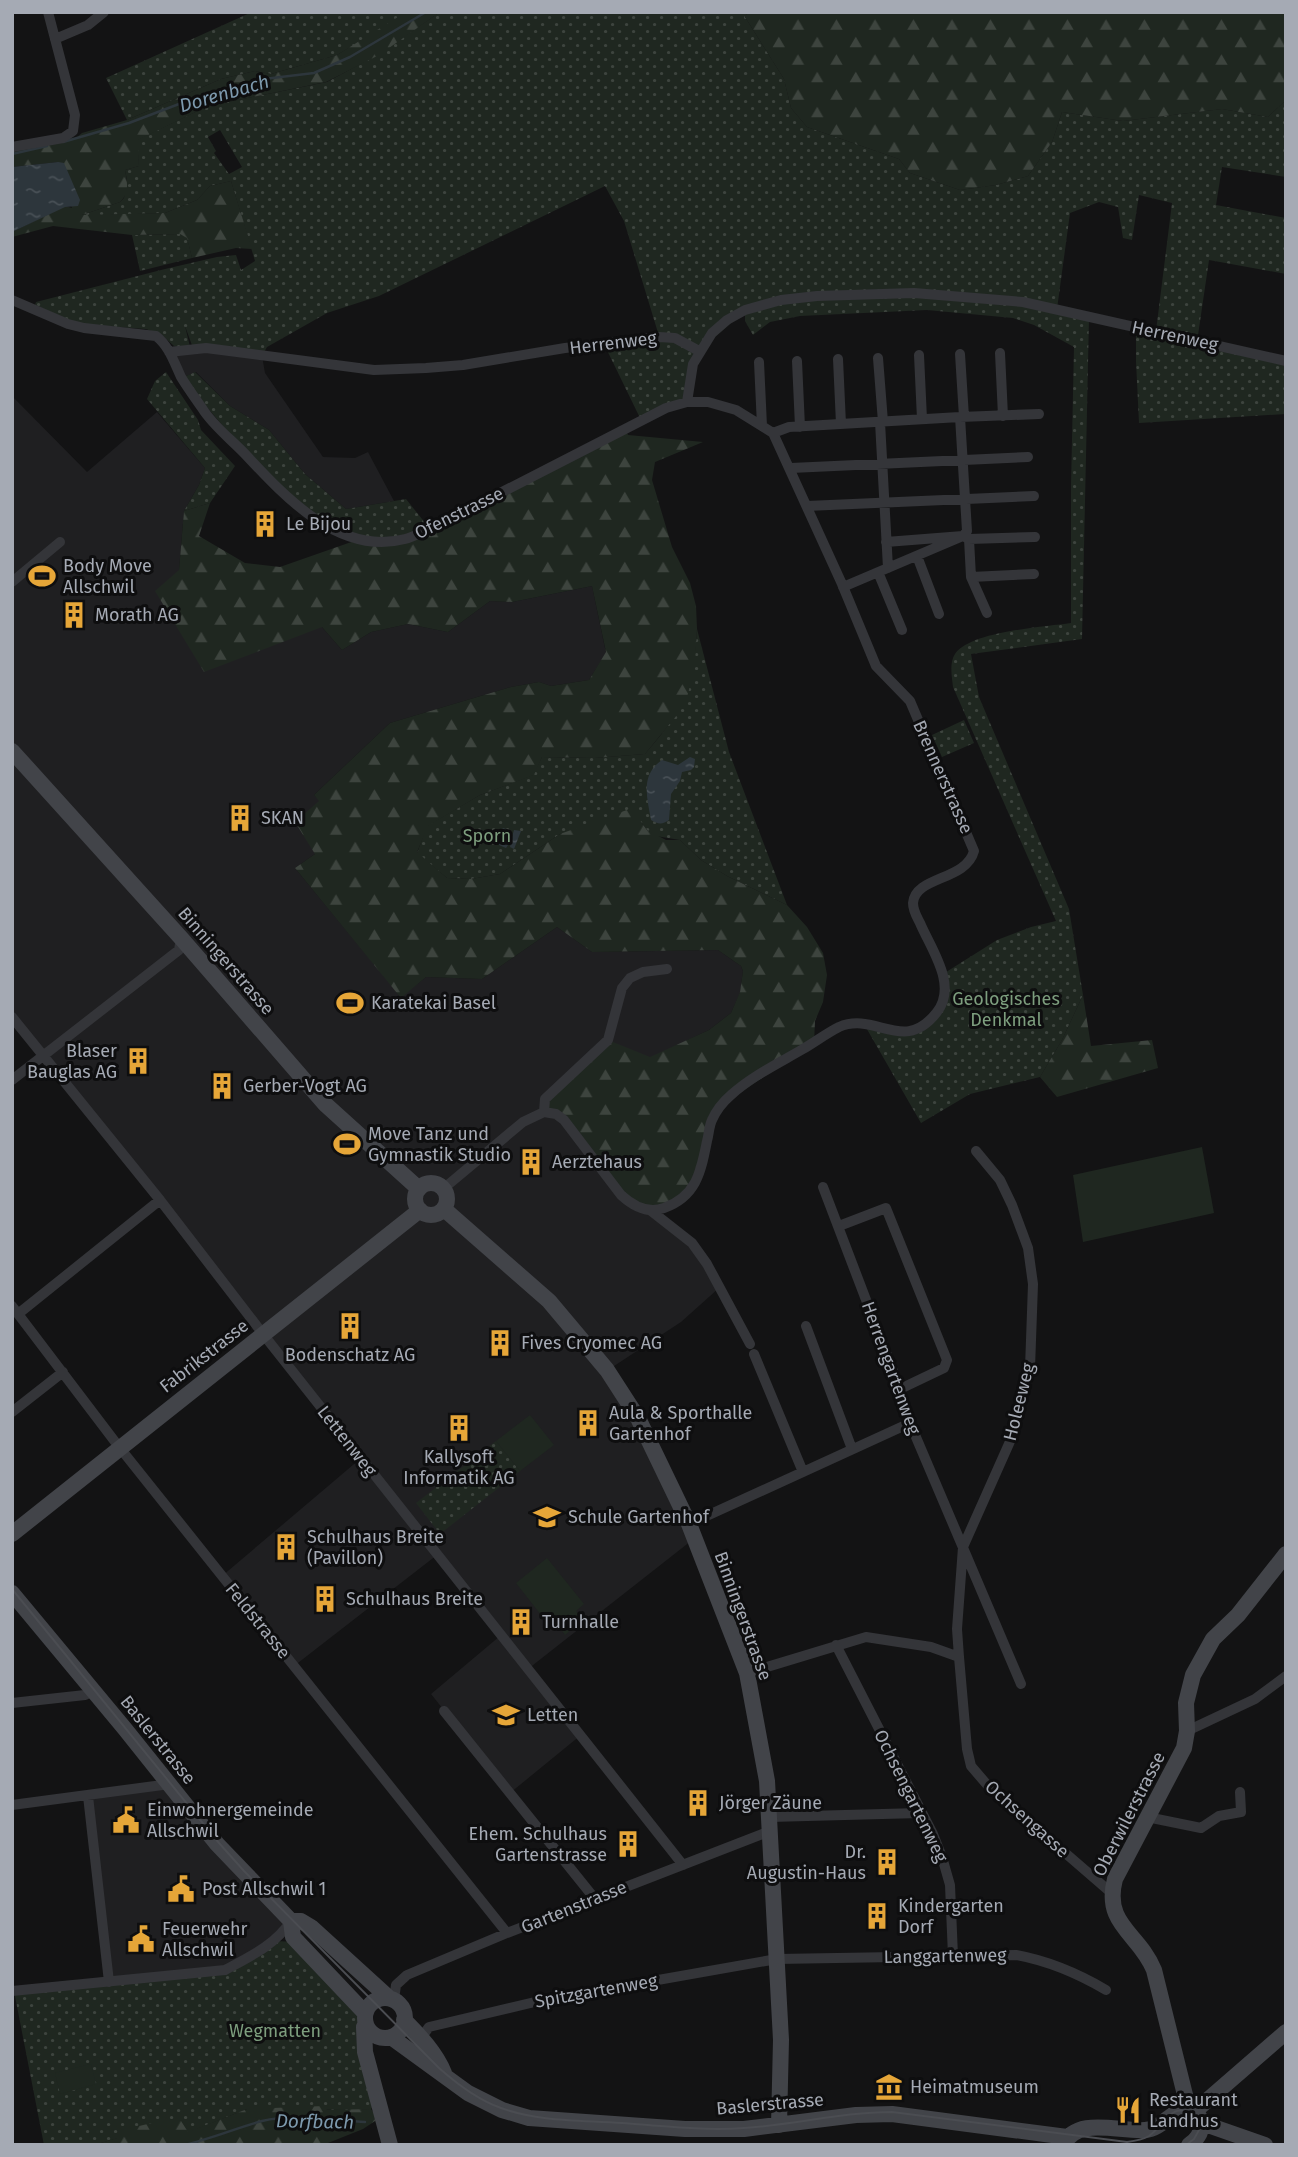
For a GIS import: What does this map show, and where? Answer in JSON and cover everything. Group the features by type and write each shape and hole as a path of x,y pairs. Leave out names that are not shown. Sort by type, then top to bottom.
{"street":[{"path":"12,147 62,138 73,131 75,115 48,12"},
{"path":"54,39 88,25 104,12"},
{"name":"Herrenweg","path":"169,352 206,348 374,370 463,365 565,348 659,337 675,338 699,351 712,333 727,320 746,310 781,300 817,296 914,293 1023,302 1286,361"},
{"path":"12,300 76,326 156,336 169,352"},
{"path":"687,402 689,377 699,351"},
{"name":"Ofenstrasse","path":"169,352 204,412 293,503 317,521 357,540 371,542 404,540 430,529 641,420 687,402 708,402 736,410 773,433"},
{"path":"1000,353 1003,416"},
{"path":"960,354 966,538 971,577 987,613"},
{"path":"919,355 922,419"},
{"path":"878,358 886,542 883,570 902,630"},
{"path":"838,359 841,424"},
{"path":"797,361 800,427"},
{"path":"759,362 762,426"},
{"path":"966,538 843,587 773,433 789,427 1039,414"},
{"path":"791,468 1028,457"},
{"path":"807,506 1034,496"},
{"path":"886,542 1035,537"},
{"path":"12,582 60,542"},
{"path":"917,556 939,614"},
{"path":"971,577 1034,574"},
{"name":"Brennerstrasse","path":"650,1210 659,1210 674,1204 684,1198 694,1186 711,1121 730,1095 748,1081 841,1026 864,1024 899,1032 914,1031 939,1010 945,993 943,974 914,912 914,899 926,885 965,867 973,858 973,845 910,701 876,666 843,587"},
{"name":"Binningerstrasse","path":"12,751 181,938 325,1104 419,1189"},
{"path":"12,1080 178,950 181,938"},
{"path":"544,1112 545,1099 608,1040 622,988 630,978 643,972 667,969"},
{"name":"Lettenweg","path":"12,1017 160,1200 263,1335 683,1865"},
{"path":"443,1189 523,1122 544,1112 556,1114 564,1120 621,1195 632,1205 650,1210 692,1244 707,1265 752,1349 803,1472"},
{"name":"Holeeweg","path":"959,1657 957,1629 964,1547 1015,1425 1030,1368 1032,1296 1028,1248 1000,1180 976,1151"},
{"path":"431,1184 443,1189 447,1199 444,1209 429,1215 420,1210 416,1202 419,1189 431,1184"},
{"name":"Herrengartenweg","path":"823,1187 900,1389 910,1423 1021,1684"},
{"path":"15,1310 160,1200"},
{"path":"839,1226 886,1208 947,1360 944,1368 900,1389"},
{"name":"Binningerstrasse","path":"444,1209 548,1301 607,1370 638,1418 689,1524 747,1673 767,1781 781,2040 779,2125"},
{"name":"Fabrikstrasse","path":"12,1534 420,1210"},
{"name":"Feldstrasse","path":"15,1310 120,1447 507,1933"},
{"path":"806,1326 852,1449"},
{"path":"12,1412 63,1372"},
{"path":"689,1524 910,1423"},
{"name":"Oberwilerstrasse","path":"1195,2114 1154,1970 1149,1958 1112,1909 1112,1891 1115,1879 1184,1748 1187,1731 1185,1703 1193,1675 1213,1639 1238,1615 1286,1554"},
{"name":"Baslerstrasse","path":"12,1593 217,1844 291,1921 293,1937 365,2019"},
{"name":"Baslerstrasse","path":"12,1607 80,1676"},
{"path":"747,1673 866,1637 931,1647 959,1657"},
{"name":"Ochsengartenweg","path":"836,1645 933,1834 947,1871 953,1955"},
{"name":"Ochsengasse","path":"959,1657 967,1749 971,1766 989,1787 1112,1891"},
{"path":"12,1703 85,1695 91,1692 80,1676"},
{"path":"1187,1731 1255,1699 1286,1676"},
{"path":"444,1711 595,1899"},
{"path":"12,1805 170,1784"},
{"path":"1147,1816 1201,1828 1219,1816 1241,1812 1240,1792"},
{"path":"88,1796 109,1982"},
{"name":"Gartenstrasse","path":"391,1999 400,1979 507,1933 683,1865 770,1824 920,1813"},
{"path":"12,1991 225,1970 275,1941 291,1921"},
{"name":"Baslerstrasse","path":"291,1921 301,1921 312,1927 391,1999"},
{"name":"Langgartenweg","path":"777,1959 1016,1955 1065,1968 1105,1990"},
{"name":"Spitzgartenweg","path":"421,2038 429,2027 539,2001 777,1959"},
{"path":"370,2067 374,2054 388,2037 399,2031 404,2020 402,2008 391,1999 374,2001 368,2006 364,2027 365,2052 390,2145"},
{"path":"365,2019 374,2034 388,2037"},
{"name":"Baslerstrasse","path":"404,2020 439,2062 445,2075"},
{"path":"1195,2114 1286,2032"},
{"name":"Baslerstrasse","path":"388,2037 482,2101 529,2118 685,2129 744,2129 856,2115 892,2114 1068,2142"},
{"path":"1068,2142 1075,2131 1084,2128 1153,2129 1177,2112 1195,2114 1265,2145"},
{"path":"1189,2145 1200,2134 1195,2114"}],"shaded area":[{"path":"193,348 262,356 265,373 323,457 355,458 368,452 394,501 346,509 305,474 269,430 230,406 196,372 182,378 169,352"},
{"path":"12,396 87,472 157,412 205,468 184,511 179,570 322,627 342,650 371,632 408,624 448,632 490,601 512,602 592,586 606,653 589,680 551,686 539,682 511,687 390,723 314,795 320,801 315,854 295,868 401,997 426,977 482,979 557,927 592,952 718,950 741,966 743,971 740,993 731,1013 709,1030 650,1058 564,1120 692,1243 719,1288 681,1322 608,1370 691,1541 528,1669 581,1735 510,1793 431,1694 500,1636 437,1555 294,1666 222,1576 360,1459 12,1017"},
{"path":"167,1784 291,1922 225,1970 109,1982 88,1796"}],"green space":[{"path":"252,12 407,13 337,55 271,74 255,71 221,79 127,120 106,78"},
{"path":"406,12 440,12 379,55 326,82 208,106 138,140 139,166 125,170 127,187 123,198 120,202 82,215 165,213 197,200 210,186 231,181 252,249 236,248 192,258 187,238 180,234 132,235 53,226 12,237 12,232 65,206 72,208 58,162 12,167 12,151 76,138 82,133 127,120 221,79 255,71 271,74 337,55"},
{"name":"Geologisches Denkmal","path":"440,12 748,12 745,17 784,79 791,108 807,127 899,159 910,173 960,190 996,185 1028,176 1052,142 1062,112 1123,121 1222,109 1268,117 1286,100 1286,177 1222,167 1216,205 1286,218 1286,274 1209,260 1197,342 1286,362 1286,414 1139,423 1136,329 1156,331 1172,203 1139,195 1132,240 1123,238 1118,207 1099,202 1070,213 1057,309 1089,318 1082,639 971,654 979,697 1069,909 1083,995 1062,1040 1040,1077 970,1094 921,1123 864,1024 914,1031 939,1010 943,974 997,940 1056,921 953,687 951,666 955,654 963,646 976,640 1009,631 1071,623 1074,347 1034,325 1013,318 927,310 800,316 770,322 753,335 745,321 745,311 699,351 687,402 641,420 604,344 659,336 624,221 605,186 379,296 327,313 267,347 262,356 193,348 185,326 190,347 174,346 163,336 146,329 88,325 35,305 36,302 217,257 236,255 241,270 255,261 231,181 210,186 197,200 165,213 79,216 120,202 124,198 127,180 125,170 139,166 137,140 208,106 327,82 379,54","holes":["220,130 242,167 229,174 214,153 216,151 208,137"]},
{"path":"748,12 1286,12 1286,100 1268,117 1222,109 1123,121 1062,112 1052,142 1028,176 996,185 960,190 910,173 899,159 807,127 791,108 784,79 745,17"},
{"path":"180,234 187,237 192,258 140,271 132,235"},
{"path":"166,372 198,420 201,430 235,466 210,503 184,511 205,468 147,399 155,381"},
{"path":"195,372 230,406 269,430 305,474 346,509 406,499 430,529 371,542 317,521 270,481 182,378"},
{"path":"625,429 628,435 703,442 655,462 652,480 672,547 690,583 696,606 695,662 688,694 677,715 645,754 594,758 542,757 534,775 480,795 428,826 417,852 447,878 471,879 500,874 560,834 638,806 641,822 647,830 666,840 680,840 701,860 727,876 787,905 807,927 823,953 827,975 823,1002 815,1021 814,1043 722,1105 694,1186 659,1210 632,1205 564,1120 544,1112 545,1099 608,1040 650,1057 709,1030 731,1013 740,992 743,971 741,966 718,950 592,952 557,927 482,979 426,977 401,998 295,868 315,854 295,822 319,801 314,795 390,723 511,687 539,682 551,686 589,680 606,652 592,586 512,602 490,601 448,632 408,624 371,632 342,650 322,627 204,672 155,591 179,570 184,511 210,503 199,536 245,563 280,567 357,540 404,540"},
{"name":"Sporn","path":"697,629 729,752 787,905 727,876 701,860 680,840 656,836 641,822 560,834 500,874 471,879 447,878 417,853 427,826 480,795 533,775 542,757 594,758 645,754 669,724 684,697 693,668"},
{"path":"964,720 974,743 942,757 932,735"},
{"path":"1083,995 1091,1046 1152,1040 1158,1068 1057,1097 1040,1077 1062,1040"},
{"path":"1202,1147 1214,1213 1083,1242 1073,1175"},
{"path":"530,1415 554,1445 520,1471 496,1441"},
{"path":"496,1441 520,1471 440,1534 416,1503"},
{"path":"547,1558 584,1604 576,1611 583,1620 565,1635 558,1625 552,1629 516,1583"},
{"name":"Wegmatten","path":"275,1941 297,1942 365,2013 378,2099 371,2109 247,2109 187,2133 118,2138 94,2145 44,2145 14,1991 225,1970"},
{"path":"91,2064 96,2084 60,2094 55,2073"},
{"path":"324,2106 327,2110 371,2109 378,2119 363,2129 323,2145 94,2145 117,2138 122,2130 152,2123 181,2121 188,2132 247,2109"}],"water":[{"path":"64,163 80,200 78,206 65,207 12,232 12,167"},
{"path":"690,757 695,759 694,767 682,772 680,781 671,794 669,820 660,823 651,820 647,787 650,772 662,760 678,765"},
{"path":"503,828 509,830 512,837 514,830 521,831 514,849 510,847 512,839 506,848 499,845 497,838"}],"waterway":[{"name":"Dorenbach","path":"63,142 264,79 314,73 350,57 426,12"},
{"name":"Dorenbach","path":"12,154 47,146"},
{"name":"Dorfbach","path":"184,2145 274,2119 313,2118 365,2122"}],"tram line":[{"path":"12,1589 244,1871 439,2068 468,2091 492,2105 516,2113 546,2118 714,2129 892,2112 1127,2142 1149,2136 1169,2116 1180,2111 1195,2117 1199,2130 1194,2139 1186,2145"}],"place":[{"name":"Le Bijou","path":"265,524"},
{"name":"Body Move Allschwil","path":"42,576"},
{"name":"Morath AG","path":"74,615"},
{"name":"SKAN","path":"240,818"},
{"name":"Karatekai Basel","path":"350,1003"},
{"name":"Blaser Bauglas AG","path":"138,1061"},
{"name":"Gerber-Vogt AG","path":"222,1086"},
{"name":"Move Tanz und Gymnastik Studio","path":"347,1144"},
{"name":"Aerztehaus","path":"531,1162"},
{"name":"Bodenschatz AG","path":"350,1326"},
{"name":"Fives Cryomec AG","path":"500,1343"},
{"name":"Aula & Sporthalle Gartenhof","path":"588,1423"},
{"name":"Kallysoft Informatik AG","path":"459,1428"},
{"name":"Schule Gartenhof","path":"547,1517"},
{"name":"Schulhaus Breite (Pavillon)","path":"286,1547"},
{"name":"Schulhaus Breite","path":"325,1599"},
{"name":"Turnhalle","path":"521,1622"},
{"name":"Letten","path":"506,1715"},
{"name":"Jörger Zäune","path":"698,1803"},
{"name":"Einwohnergemeinde Allschwil","path":"126,1820"},
{"name":"Ehem. Schulhaus Gartenstrasse","path":"628,1844"},
{"name":"Dr. Augustin-Haus","path":"887,1862"},
{"name":"Post Allschwil 1","path":"181,1889"},
{"name":"Kindergarten Dorf","path":"877,1916"},
{"name":"Feuerwehr Allschwil","path":"141,1939"},
{"name":"Heimatmuseum","path":"889,2087"},
{"name":"Restaurant Landhus","path":"1128,2110"}]}
